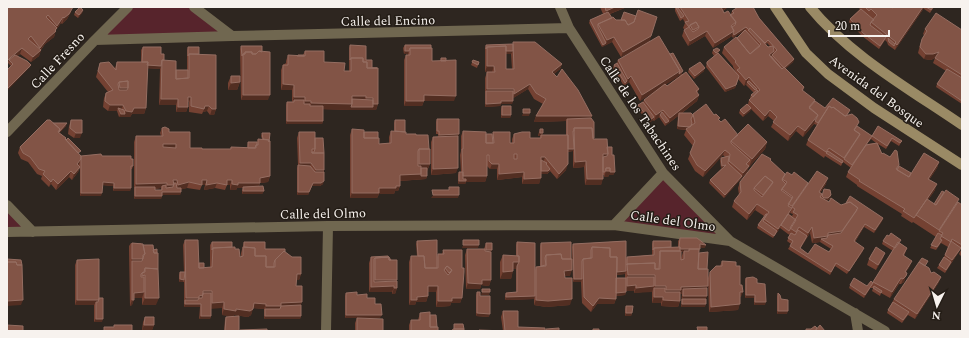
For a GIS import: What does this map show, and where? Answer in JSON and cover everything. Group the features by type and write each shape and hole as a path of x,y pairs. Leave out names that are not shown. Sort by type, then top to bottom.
{"street":[{"name":"Calle Fresno","path":"7,132 94,40 128,7"},
{"path":"194,7 232,36"},
{"name":"Calle de los Tabachines","path":"560,7 569,28 663,173 730,241 885,331"},
{"name":"Avenida del Bosque","path":"775,7 806,53 828,74 874,108 962,165"},
{"name":"Avenida del Bosque","path":"810,7 826,27 869,61 962,125"},
{"name":"Calle del Encino","path":"94,40 569,28"},
{"name":"Calle del Olmo","path":"614,225 663,173"},
{"path":"7,205 33,232"},
{"name":"Calle del Olmo","path":"7,232 328,226 614,225 730,241"},
{"path":"326,331 328,226"},
{"path":"855,313 858,331"}],"shaded area":[{"path":"128,7 197,7 232,36 95,40"},
{"path":"663,173 730,241 614,225"},
{"path":"7,205 33,232 7,233"}],"building":[{"path":"7,7 73,7 69,14 64,18 63,17 57,26 48,15 46,17 57,28 40,48 31,36 28,39 41,50 33,57 22,48 7,61"},
{"path":"80,7 83,10 79,15 75,12"},
{"path":"605,7 615,7 606,11"},
{"path":"680,7 721,7 724,13 728,11 736,22 731,26 734,31 715,43 707,31 690,41 684,30 689,27 685,22 689,21","holes":["696,22 699,27 693,32 689,27"]},
{"path":"738,7 753,7 759,18 794,59 784,68 772,55 777,50 768,40 765,43 750,28 749,30 746,27 734,35 732,27 736,22 730,15 734,13 732,11"},
{"path":"865,7 923,7 897,45 895,43 896,42 871,22 877,15 871,9 869,11"},
{"path":"926,7 933,7 931,10"},
{"path":"676,8 678,8 684,16 681,18"},
{"path":"861,9 874,20 870,25 886,37 880,46 863,33 850,19"},
{"path":"638,10 657,17 651,36 623,52 614,37 607,40 598,24 613,17 616,20 625,20 628,25 634,22"},
{"path":"608,12 612,18 598,24 606,43 603,45 590,20"},
{"path":"624,12 636,16 634,22 628,25 625,20 621,20"},
{"path":"936,13 962,30 962,75 935,58 939,52 926,54 920,47 922,39 927,31 925,29"},
{"path":"696,22 699,27 693,30 690,25"},
{"path":"750,28 768,47 773,46 774,51 769,55 782,69 784,67 804,87 802,90 815,100 809,107 818,115 805,131 798,126 790,135 773,122 777,117 770,110 765,116 749,100 760,90 749,77 746,80 737,70 740,68 724,47 736,37 750,54 761,44 748,30"},
{"path":"745,30 760,46 750,54 737,38"},
{"path":"659,36 680,71 642,95 631,76 628,79 618,60"},
{"path":"888,38 895,44 894,46 889,42"},
{"path":"513,42 535,42 562,64 552,72 557,77 562,69 578,90 592,116 536,116 546,99 536,93 530,84 514,94 514,89 487,89 487,72 495,72 494,66 487,66 487,47 506,46 506,69 514,69"},
{"path":"513,44 513,51 506,51 506,46 487,47 486,49 486,45"},
{"path":"350,45 366,46 366,60 372,60 372,68 367,68 367,62 363,62 363,58 351,58 350,60"},
{"path":"405,45 431,45 431,48 410,48 409,51 405,51"},
{"path":"241,46 262,46 262,52 259,51 256,54 252,54 252,52 245,52 242,56"},
{"path":"143,47 161,47 161,54 164,54 164,60 162,60 161,66 147,65 148,62 142,62"},
{"path":"188,47 199,47 199,54 189,54 188,56"},
{"path":"410,48 432,48 432,61 456,60 456,96 424,95 424,101 406,101 406,55 410,55"},
{"path":"717,48 720,50 716,53 713,50"},
{"path":"259,51 270,52 270,95 243,95 243,54 245,54 245,52 252,52 252,54 256,54"},
{"path":"305,51 324,51 324,62 345,63 344,71 351,71 351,58 363,58 363,62 367,62 367,68 378,68 378,104 373,104 373,98 366,98 366,96 352,96 352,104 311,103 311,101 305,101 305,97 294,97 294,85 283,84 283,65 288,65 288,55 305,56"},
{"path":"673,53 683,71 679,74 680,71 670,54"},
{"path":"718,53 739,76 736,85 726,89 707,64 707,62"},
{"path":"189,54 216,55 216,109 212,109 209,106 205,106 204,109 191,106 191,97 188,97 188,107 178,107 178,99 161,99 162,60 176,61 176,79 189,78"},
{"path":"15,55 27,61 31,65 7,89 7,70 13,64 9,60"},
{"path":"441,58 446,58 446,61 441,61"},
{"path":"473,60 479,62 478,65 472,62"},
{"path":"109,62 116,70 117,62 148,62 146,108 134,108 132,112 126,111 123,105 110,105 105,101 106,93 113,90 98,71 100,63","holes":["128,81 127,90 119,90 119,82"]},
{"path":"700,62 705,68 695,76 689,69"},
{"path":"617,63 627,81 625,83 614,65"},
{"path":"947,69 962,78 962,101 937,84"},
{"path":"176,70 188,70 188,78 176,79"},
{"path":"686,72 699,89 696,91 699,95 670,118 663,110 656,115 644,100 665,84 667,86"},
{"path":"231,76 240,76 240,82 231,83"},
{"path":"128,81 128,88 120,88 119,82"},
{"path":"749,81 757,89 755,90 747,82"},
{"path":"757,90 758,91 753,97 751,95"},
{"path":"486,91 513,91 513,101 501,101 501,103 486,104"},
{"path":"833,98 850,110 846,116 829,106 818,123 815,121 818,115 809,108 815,101 825,108"},
{"path":"352,99 373,100 373,107 351,107"},
{"path":"294,100 304,100 304,104 310,104 310,106 323,106 323,121 287,121 287,102 294,102"},
{"path":"643,102 654,117 650,120 638,105"},
{"path":"706,104 714,115 716,114 720,118 718,119 721,122 725,119 738,135 731,141 731,143 750,160 746,164 749,166 743,173 729,161 730,154 725,150 705,171 697,165 690,153 695,141 686,129 695,123 693,114"},
{"path":"747,104 751,108 744,114 740,110"},
{"path":"502,106 511,106 511,115 502,115"},
{"path":"829,106 832,108 833,107 845,116 852,114 859,122 854,130 860,134 844,158 829,148 826,152 808,140"},
{"path":"118,108 124,110 125,114 121,114"},
{"path":"523,109 530,109 530,113 523,113"},
{"path":"662,112 669,121 666,123 660,115"},
{"path":"679,113 691,113 693,115 690,127 678,126"},
{"path":"591,118 594,122 594,138 592,128 574,128 574,149 568,149 567,119"},
{"path":"437,119 459,119 459,134 439,135 439,131 437,131"},
{"path":"47,120 50,120 60,129 58,132 66,138 65,139 81,156 81,159 77,164 80,167 74,174 71,171 58,184 53,179 51,182 43,174 45,171 39,169 30,157 23,153 20,147"},
{"path":"71,120 82,120 82,133 76,133 70,128"},
{"path":"395,120 405,120 405,132 395,131"},
{"path":"53,123 67,123 59,132 60,129"},
{"path":"748,124 767,142 752,159 731,141"},
{"path":"857,126 872,136 852,165 844,159 860,134 854,130"},
{"path":"878,126 902,141 900,143 892,138 887,146 872,136"},
{"path":"165,127 169,129 169,132 190,132 190,148 256,148 256,145 258,145 258,139 269,140 270,176 260,178 260,183 238,183 238,185 232,184 232,180 227,180 227,185 217,183 206,185 207,180 202,180 202,185 189,182 178,185 177,180 173,180 174,185 167,185 167,183 136,184 136,136 163,136 162,128","holes":["163,144 176,144 176,148 163,147"]},
{"path":"574,128 592,128 593,139 607,139 608,154 603,154 603,179 587,179 586,161 575,162"},
{"path":"352,129 364,130 364,138 379,138 379,144 391,143 391,131 406,132 406,134 428,135 429,149 419,149 418,151 418,166 421,166 421,174 400,175 400,186 396,186 396,188 379,188 379,193 352,193"},
{"path":"540,129 543,129 543,133 540,133"},
{"path":"463,131 486,132 486,143 494,143 493,132 510,132 510,143 514,143 514,134 522,132 530,132 530,138 541,138 541,135 568,135 568,164 559,174 545,157 541,157 541,178 524,179 524,172 499,174 499,164 492,164 489,161 489,155 487,155 487,176 463,176","holes":["514,154 517,154 517,159 514,159"]},
{"path":"299,132 315,132 315,149 312,149 312,153 324,153 324,170 316,170 311,163 300,163"},
{"path":"364,132 378,132 378,138 364,138"},
{"path":"262,133 270,133 269,142 269,140 263,139"},
{"path":"486,134 492,134 493,143 486,143"},
{"path":"458,136 458,168 433,169 433,137"},
{"path":"68,138 81,151 78,153 66,140"},
{"path":"315,138 323,138 324,153 312,153 315,149"},
{"path":"248,142 257,142 257,145 255,148 248,148"},
{"path":"877,143 882,154 883,153 890,157 895,150 897,151 899,165 896,169 909,177 924,153 939,162 928,179 937,184 914,218 903,211 905,209 859,181 860,180 848,172 866,145"},
{"path":"607,147 612,147 615,172 610,172 610,168 606,168 605,172 603,172 603,157 607,156 608,154"},
{"path":"419,149 430,149 430,164 419,164"},
{"path":"828,151 843,161 842,163 826,153"},
{"path":"101,154 102,156 131,156 131,159 133,159 133,166 131,166 131,188 114,188 114,183 103,182 102,193 81,193 81,156"},
{"path":"762,154 771,159 770,160 785,174 782,180 786,184 781,190 792,198 788,206 792,208 778,229 764,219 769,212 757,204 749,214 734,201 741,192 740,182","holes":["765,176 773,182 762,197 754,190 754,188"]},
{"path":"729,156 728,163 742,176 725,195 710,180 726,165 722,166 721,158"},
{"path":"541,160 547,163 546,164 550,169 548,171 541,171"},
{"path":"298,165 310,166 315,172 324,172 324,181 321,183 313,183 309,192 298,192"},
{"path":"899,166 911,173 909,177 897,170"},
{"path":"421,168 427,168 427,176 421,176"},
{"path":"606,168 610,168 610,171 606,171"},
{"path":"817,171 828,178 819,192 822,194 820,197 829,202 831,198 841,205 850,202 858,208 842,231 828,233 828,236 814,238 812,227 808,233 799,227 796,232 790,228 798,215 793,212 795,209 792,207"},
{"path":"459,172 463,172 463,179 466,179 466,181 459,181"},
{"path":"787,172 792,175 794,172 808,183 792,206 788,204 793,197 782,189 787,182 782,179"},
{"path":"765,176 773,182 763,195 754,188"},
{"path":"174,183 176,183 177,188 181,188 181,192 162,192 162,196 135,196 135,187 155,187 155,190 162,190 162,186 166,185 166,188 173,187"},
{"path":"263,186 264,191 243,191 243,187"},
{"path":"449,187 459,187 459,195 433,195 432,190 449,190"},
{"path":"824,189 830,190 831,195 828,198 824,198 822,196"},
{"path":"946,190 959,199 939,230 916,215 927,199 936,205"},
{"path":"942,191 944,192 936,205 934,204"},
{"path":"850,196 883,218 875,230 865,224 854,241 864,248 849,271 836,263 831,272 790,246 793,241 788,238 791,233 795,235 798,230 807,236 800,248 808,254 815,244 829,252 833,246 821,239 827,238 828,235 841,233 857,210 858,208 850,202 846,203"},
{"path":"958,202 962,205 962,245 952,239 951,242 941,236 943,233 939,231"},
{"path":"766,214 763,221 777,231 774,236 758,225"},
{"path":"788,214 796,220 789,231 781,225"},
{"path":"891,233 901,240 895,248 883,241 887,235 889,236"},
{"path":"938,233 942,235 940,239 942,240 937,247 931,245"},
{"path":"680,238 697,238 706,245 700,244 700,249 680,249"},
{"path":"185,240 198,240 199,268 212,267 213,248 235,247 235,249 239,249 240,257 243,256 243,247 255,248 255,256 266,256 266,267 275,267 275,260 284,251 292,257 301,257 301,274 297,274 296,286 302,286 302,302 281,303 281,306 266,306 266,304 254,303 253,309 250,311 236,309 236,311 224,309 224,302 212,303 212,291 203,291 203,295 199,296 199,298 186,298"},
{"path":"437,240 437,268 425,268 424,256 418,256 417,241"},
{"path":"463,240 479,240 479,245 463,245"},
{"path":"626,241 626,271 617,272 617,257 610,257 610,248 592,247 591,258 583,259 582,261 582,279 574,279 573,244"},
{"path":"653,241 671,241 671,247 654,248 653,250"},
{"path":"951,241 961,248 952,260 945,255"},
{"path":"212,242 232,242 232,247 213,248 212,250"},
{"path":"244,242 265,242 265,249 285,249 285,252 284,251 275,260 274,267 266,267 266,256 255,256 255,248 244,247"},
{"path":"517,242 535,243 535,296 506,297 506,293 517,292 517,266 519,256 517,256"},
{"path":"571,242 571,259 562,259 561,254 546,255 546,265 541,266 541,243"},
{"path":"898,242 907,248 903,255 912,261 905,272 907,273 906,276 903,279 901,278 892,292 873,282"},
{"path":"132,243 143,244 145,254 143,255 143,259 132,259"},
{"path":"486,243 492,243 492,250 486,250"},
{"path":"143,245 153,245 154,253 158,253 158,269 145,268 144,272 141,274 141,277 144,277 144,292 134,293 134,300 132,300 132,261 142,261 145,254"},
{"path":"592,247 610,248 610,257 617,257 616,299 599,298 593,306 584,297 583,259 592,258"},
{"path":"680,247 680,251 660,251 659,269 655,269 655,263 627,264 627,257 654,255 654,248"},
{"path":"876,247 885,253 878,265 869,259"},
{"path":"157,249 157,253 154,253 153,250"},
{"path":"467,249 485,249 485,251 491,252 491,280 482,280 482,284 468,283"},
{"path":"689,249 699,249 698,269 708,269 708,286 681,287 681,290 666,290 666,286 655,286 655,275 628,275 627,264 655,263 655,269 660,269 660,251 681,251 681,260 684,259 684,251 689,251"},
{"path":"443,250 462,250 462,268 464,268 464,272 462,298 452,298 452,301 438,301 438,286 428,286 428,296 417,297 417,300 411,300 411,256 424,256 425,268 438,268 438,254 444,254","holes":["447,266 452,270 448,275 444,270"]},
{"path":"708,252 707,269 698,269 699,253"},
{"path":"561,254 562,259 572,259 572,270 564,271 565,278 572,278 572,299 548,301 536,300 536,267 546,266 546,255"},
{"path":"503,255 519,256 519,262 513,262 513,271 503,272"},
{"path":"371,257 389,257 374,259 374,282 397,281 397,288 394,288 394,286 371,287"},
{"path":"389,257 389,260 397,260 397,280 375,280 375,258"},
{"path":"944,257 951,262 946,270 939,265"},
{"path":"922,258 928,261 925,266 919,262"},
{"path":"7,259 21,260 22,265 17,265 16,262 7,262"},
{"path":"99,259 99,300 77,300 77,260"},
{"path":"722,261 736,262 736,266 740,266 740,285 742,285 743,292 740,292 740,304 711,307 710,272 716,266 722,266"},
{"path":"7,262 16,262 17,265 22,265 23,300 7,301"},
{"path":"919,262 929,268 931,273 934,272 941,277 917,314 894,299"},
{"path":"199,263 204,263 204,268 199,268"},
{"path":"447,266 452,270 449,273 445,268"},
{"path":"145,268 158,269 159,298 145,298 145,275 142,276 142,273 145,272"},
{"path":"180,272 185,272 184,280 180,279"},
{"path":"627,277 654,277 654,286 636,288 636,285 627,286"},
{"path":"753,277 757,279 757,283 765,284 766,302 755,302 755,295 746,295 746,278"},
{"path":"616,278 626,278 626,292 616,293"},
{"path":"854,278 867,286 871,281 873,283 865,295 850,285"},
{"path":"874,286 882,291 881,293 873,288"},
{"path":"654,288 665,288 665,292 680,292 680,301 663,300 663,297 654,297"},
{"path":"707,288 707,296 683,296 683,289"},
{"path":"482,289 490,289 490,292 482,292"},
{"path":"357,292 357,295 367,294 367,298 375,298 375,304 381,304 382,315 346,315 346,293"},
{"path":"477,292 480,292 480,296 490,296 490,314 477,313"},
{"path":"203,293 211,293 211,316 201,316 201,304 185,304 185,300 198,300 199,298 202,298"},
{"path":"778,293 781,299 788,300 788,311 778,311"},
{"path":"99,298 103,298 103,319 96,319 96,302 98,302"},
{"path":"682,299 706,299 706,304 682,304"},
{"path":"893,302 909,312 903,320 888,310"},
{"path":"301,305 301,316 265,316 265,309 280,309 281,306"},
{"path":"626,306 633,306 632,313 626,313"},
{"path":"503,311 518,311 518,327 545,328 545,331 505,331"},
{"path":"430,312 430,327 438,327 438,331 411,331 411,320 420,320 420,313"},
{"path":"430,315 436,315 437,327 430,327"},
{"path":"239,316 239,331 225,331 226,317"},
{"path":"145,317 154,317 154,325 144,325"},
{"path":"357,318 383,319 383,331 357,331"},
{"path":"454,324 463,324 464,329 454,329"},
{"path":"7,325 23,326 23,331 7,331"},
{"path":"114,325 132,325 132,331 104,331 104,327 114,327"},
{"path":"820,325 825,331 815,331"},
{"path":"815,326 817,328 815,331 806,331 806,329 811,329"},
{"path":"697,327 707,327 707,331 698,331"},
{"path":"559,328 559,331 546,331 546,329"},
{"path":"267,329 267,331 240,331 240,330"},
{"path":"453,329 464,329 464,331 452,331"},
{"path":"593,329 599,329 599,331 593,331"},
{"path":"479,330 505,331 478,331"}]}
